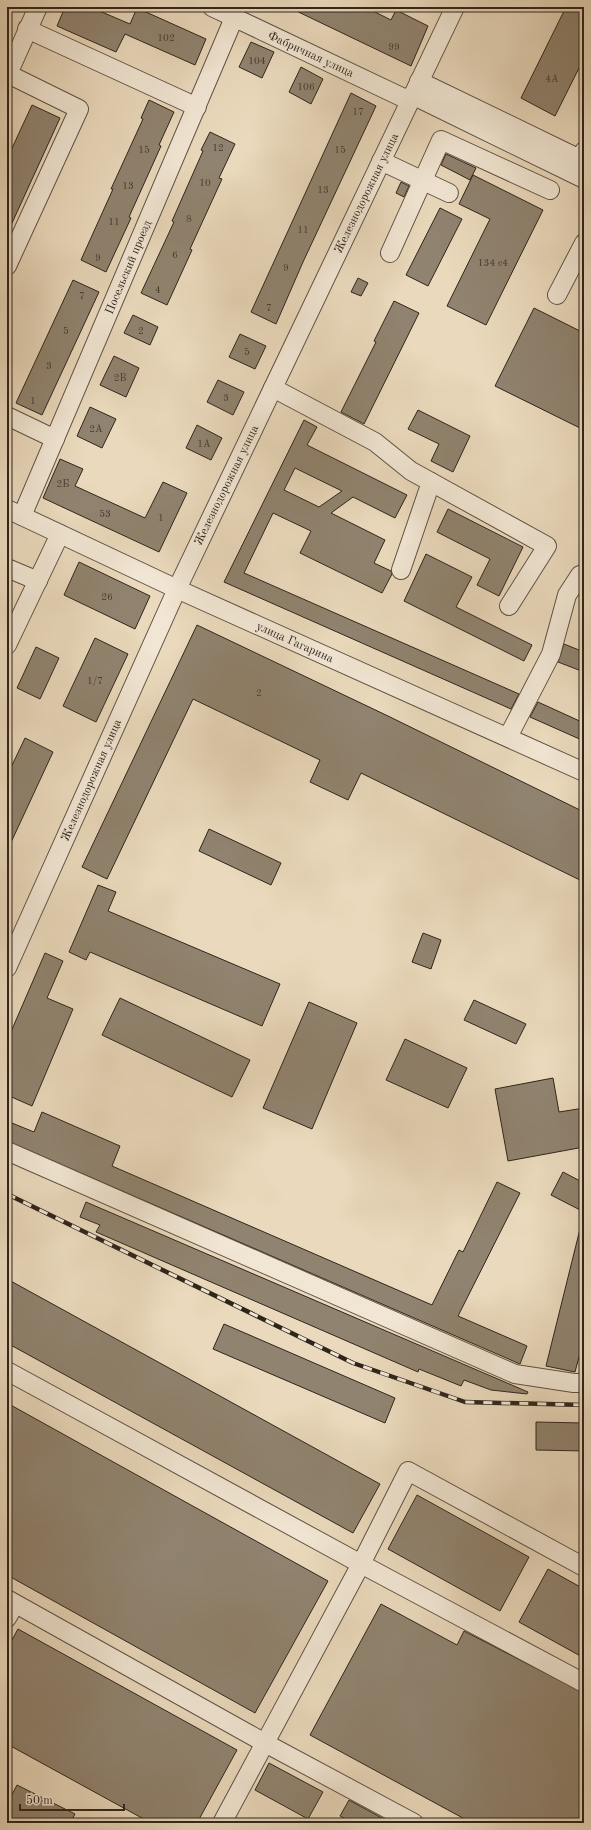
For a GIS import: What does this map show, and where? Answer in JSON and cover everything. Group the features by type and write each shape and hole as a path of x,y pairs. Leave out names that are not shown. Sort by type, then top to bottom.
{"street":[{"path":"7,266 79,109 7,75 38,7"},
{"name":"Фабричная улица","path":"212,7 234,18 414,92"},
{"name":"Железнодорожная улица","path":"7,968 177,588 455,7"},
{"name":"Посельский проезд","path":"14,513 55,439 234,18"},
{"path":"27,29 197,107"},
{"path":"414,92 580,159 584,151"},
{"path":"414,92 584,179"},
{"path":"390,253 441,140 550,190"},
{"path":"381,161 449,193"},
{"path":"557,295 584,243"},
{"path":"273,388 375,442 411,471 547,546 510,606"},
{"path":"7,416 55,439"},
{"path":"401,570 431,482"},
{"name":"улица Гагарина","path":"14,513 584,772"},
{"path":"7,645 60,534"},
{"path":"7,568 38,581"},
{"path":"508,737 551,654 567,595 580,575 584,574"},
{"path":"7,1151 515,1374 574,1383 584,1383"},
{"path":"7,1371 361,1564 584,1683"},
{"path":"222,1823 361,1564 408,1471 584,1567"},
{"path":"10,1607 414,1823"}],"building":[{"path":"65,7 90,7 130,24 137,8 206,39 195,65 125,34 116,52 57,26"},
{"path":"288,7 365,7 391,20 396,10 428,26 411,66"},
{"path":"566,7 584,7 584,58 555,116 521,98"},
{"path":"251,42 274,52 262,78 239,67"},
{"path":"301,67 323,79 311,104 289,92"},
{"path":"351,93 376,106 303,262 276,324 251,312"},
{"path":"149,100 174,112 159,145 161,146 129,217 131,218 106,272 81,260 143,119 141,118"},
{"path":"32,105 60,118 7,234 7,159"},
{"path":"210,132 235,144 219,178 222,179 190,249 192,250 167,305 141,293 174,222 172,221 203,151 201,150"},
{"path":"446,154 476,168 470,180 441,165"},
{"path":"473,175 543,210 486,325 447,306 490,219 459,204"},
{"path":"401,182 409,186 404,197 396,193"},
{"path":"440,208 462,219 428,286 406,275"},
{"path":"358,278 368,283 361,296 351,292"},
{"path":"73,280 99,292 42,415 16,403"},
{"path":"394,301 419,313 364,424 341,412 376,342 374,341"},
{"path":"534,308 584,333 584,430 495,386"},
{"path":"133,315 158,327 150,345 124,333"},
{"path":"240,334 266,346 255,369 229,357"},
{"path":"114,356 139,368 126,397 100,385"},
{"path":"218,380 244,392 233,415 207,402"},
{"path":"90,407 116,419 102,448 77,436"},
{"path":"418,410 470,436 453,472 431,461 439,444 408,429"},
{"path":"304,420 317,427 307,445 407,495 395,518 353,497 331,513 385,540 374,563 391,571 392,574 382,593 300,553 311,531 273,513 244,573 519,694 511,709 224,582","holes":["295,468 342,491 319,507 284,490"]},
{"path":"197,425 222,438 211,460 186,448"},
{"path":"60,459 83,469 75,486 145,518 163,482 187,493 159,552 43,498"},
{"path":"448,509 523,547 499,596 477,585 490,559 437,532"},
{"path":"426,554 472,577 456,607 532,645 524,661 404,601"},
{"path":"79,562 150,596 135,629 64,595"},
{"path":"197,625 584,812 584,882 361,773 348,800 310,782 320,760 193,699 107,879 82,867"},
{"path":"95,638 128,654 96,722 63,706"},
{"path":"564,644 584,652 584,672 558,662"},
{"path":"36,647 59,658 40,699 17,688"},
{"path":"538,702 584,723 584,741 530,717"},
{"path":"25,738 53,752 7,851 7,776"},
{"path":"209,829 281,863 271,885 199,851"},
{"path":"98,885 116,892 108,911 280,984 262,1026 90,952 86,960 69,952"},
{"path":"423,933 441,940 431,969 412,962"},
{"path":"45,953 63,961 47,998 73,1009 32,1106 7,1095 7,1041"},
{"path":"120,998 250,1060 232,1097 102,1035"},
{"path":"474,1000 526,1024 516,1044 464,1020"},
{"path":"309,1002 357,1023 312,1129 263,1108"},
{"path":"405,1039 467,1068 448,1108 386,1080"},
{"path":"553,1078 559,1112 584,1108 584,1147 508,1161 495,1089"},
{"path":"42,1112 120,1146 112,1166 432,1305 459,1250 463,1252 497,1182 520,1193 458,1316 527,1346 520,1364 7,1141 7,1121 34,1132"},
{"path":"563,1172 584,1183 584,1212 551,1195"},
{"path":"86,1202 528,1392 527,1394 491,1390 464,1380 461,1386 419,1369 418,1372 96,1232 100,1225 80,1217"},
{"path":"580,1229 584,1229 584,1338 575,1372 546,1366"},
{"path":"7,1279 380,1484 353,1533 7,1343"},
{"path":"224,1324 395,1398 385,1423 213,1349"},
{"path":"7,1403 328,1581 255,1713 7,1575"},
{"path":"536,1422 584,1423 584,1451 536,1450"},
{"path":"417,1495 529,1557 500,1611 388,1549"},
{"path":"548,1569 584,1589 584,1658 519,1622"},
{"path":"381,1604 457,1645 464,1631 584,1693 584,1823 472,1823 310,1735"},
{"path":"18,1629 237,1750 197,1823 151,1823 7,1744 7,1649"},
{"path":"269,1763 323,1792 308,1819 255,1790"},
{"path":"17,1785 75,1814 70,1823 7,1823 7,1804"},
{"path":"349,1800 391,1823 353,1823 340,1816"}],"railway":[{"path":"7,1194 353,1363 465,1402 584,1405"}]}
